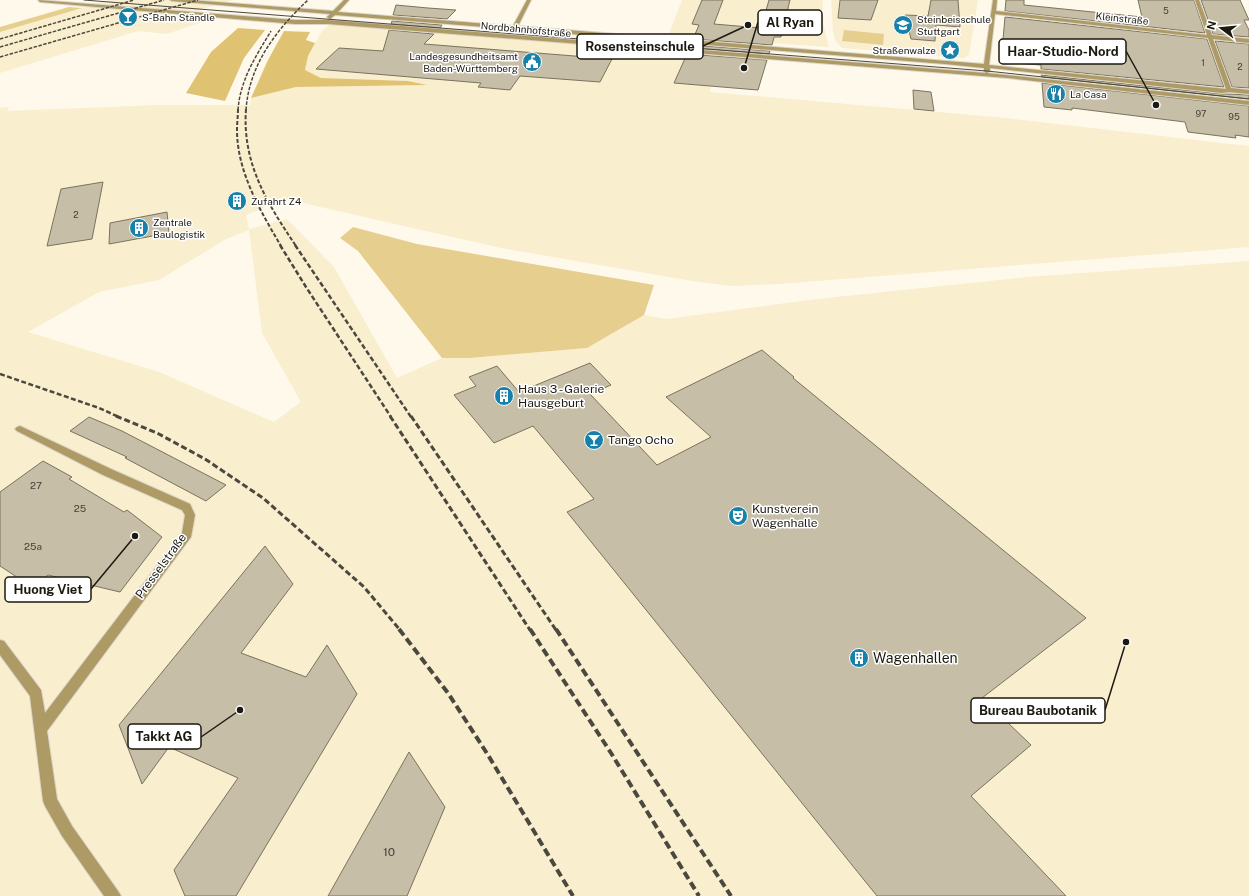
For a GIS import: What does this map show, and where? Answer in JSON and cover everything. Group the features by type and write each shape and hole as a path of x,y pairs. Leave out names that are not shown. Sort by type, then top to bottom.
{"street":[{"name":"Nordbahnhofstraße","path":"172,0 986,66 1222,91 1229,90 1246,92"},
{"path":"328,22 333,14 347,0"},
{"path":"514,28 529,0"},
{"path":"984,75 987,74 986,66 995,0"},
{"path":"1197,0 1229,90 1222,96 1211,98"},
{"name":"Nordbahnhofstraße","path":"40,1 295,22 328,22 1037,79 1249,103"},
{"name":"Kleinstraße","path":"993,12 1249,41"},
{"path":"1246,92 1249,103"},
{"name":"Presselstraße","path":"20,429 107,472 186,507 190,515 187,534 40,730"},
{"path":"0,645 36,694 50,801 67,830 112,896"}],"shaded area":[{"path":"109,0 233,0 178,16 182,20 202,22 167,34 138,31 0,73 0,32"},
{"path":"682,0 823,0 822,19 829,47 668,36"},
{"name":"Steinbeisschule Stuttgart","path":"831,0 978,0 969,55 963,58 842,48 835,40"},
{"path":"69,7 82,8 0,32 0,27"},
{"path":"330,24 715,55 710,92 1006,118 1249,146 1249,247 778,284 731,286 692,281 501,248 285,199 246,215 249,229 287,219 334,267 397,378 442,358 470,358 587,348 644,315 666,319 817,299 1027,277 1249,261 1249,896 0,896 0,108 9,107 7,111 159,105 250,105 251,98 296,87 425,85 408,81 321,78 305,70 308,56 322,31","holes":["249,230 262,333 301,402 274,422 159,372 28,332 99,292 159,280 226,239"]},
{"path":"238,28 265,30 244,58 225,101 186,93 211,52"},
{"path":"844,30 884,34 883,45 842,41"},
{"path":"284,31 310,32 306,40 315,43 308,56 305,70 321,78 408,81 427,85 296,87 251,98 268,60"},
{"path":"353,227 417,244 654,285 644,315 587,348 470,358 442,358 358,251 340,238"}],"building":[{"path":"702,0 723,0 714,24 761,28 769,0 790,0 781,37 774,37 772,45 693,39 699,25 692,24"},
{"path":"840,0 878,0 871,20 838,18"},
{"path":"931,0 958,0 960,27 936,25 935,41 911,39 905,15 928,16"},
{"path":"1006,0 1024,0 1024,5 1142,17 1138,0 1194,0 1205,33 1005,11"},
{"path":"1201,0 1240,0 1249,20 1244,20 1249,30 1249,37 1213,34"},
{"path":"396,5 456,10 447,19 393,15"},
{"path":"1005,17 1207,39 1224,87 1041,69 1041,65 1001,62"},
{"path":"392,21 442,25 440,28 391,24"},
{"path":"389,30 434,34 424,44 612,59 600,82 520,76 510,90 478,87 481,83 316,69 339,48 383,51"},
{"path":"1215,41 1249,44 1249,88 1232,87"},
{"path":"691,45 770,51 769,54 689,48"},
{"path":"687,54 767,60 758,90 674,83"},
{"path":"1041,75 1222,94 1249,95 1249,99 1042,77"},
{"path":"1042,83 1249,106 1249,137 1235,135 1236,138 1188,132 1185,122 1072,108 1072,110 1044,107"},
{"path":"913,90 931,92 934,111 914,109"},
{"path":"103,182 92,239 47,246 61,189"},
{"name":"Zentrale Baulogistik","path":"167,212 169,233 109,244 110,223"},
{"name":"Wagenhallen","path":"762,350 794,377 793,378 1086,618 982,698 1031,745 971,796 1066,896 877,896 567,512 594,499 533,426 494,443 454,395 476,386 469,377 497,366 519,392 590,363 611,385 590,394 657,465 711,437 666,397"},
{"path":"89,417 122,431 226,485 206,501 125,458 127,457 70,431"},
{"path":"43,461 72,477 69,479 124,512 127,510 162,537 120,592 48,575 32,587 0,566 0,492"},
{"path":"265,546 293,584 241,653 306,677 327,645 357,694 236,896 185,896 174,870 238,778 169,747 142,784 119,725"},
{"path":"409,752 445,807 407,896 328,896"}],"tram line":[{"path":"84,0 987,71 1249,99"}],"railway":[{"path":"0,39 134,0"},
{"path":"0,47 164,0"},
{"path":"0,57 198,0"},
{"path":"246,110 252,78 258,63 275,36 296,11 308,0"},
{"path":"238,110 239,99 245,78 254,59 271,31"},
{"path":"238,109 237,130 241,161 258,205 281,246"},
{"path":"246,110 246,129 252,165 266,198 296,246"},
{"path":"280,245 391,417"},
{"path":"295,245 411,417"},
{"path":"0,374 99,408 119,417"},
{"path":"116,416 157,433 205,459 263,498 364,587 400,630"},
{"path":"390,416 530,630"},
{"path":"411,416 556,630"},
{"path":"399,629 448,693 488,755 573,896"},
{"path":"530,629 611,753 699,896"},
{"path":"556,629 731,896"}],"place":[{"name":"S-Bahn Ständle","path":"128,17"},
{"name":"Rosensteinschule","path":"748,25"},
{"name":"Steinbeisschule Stuttgart","path":"903,25"},
{"name":"Straßenwalze","path":"950,50"},
{"name":"Landesgesundheitsamt Baden-Württemberg","path":"532,62"},
{"name":"Al Ryan","path":"744,68"},
{"name":"La Casa","path":"1056,94"},
{"name":"Haar-Studio-Nord","path":"1156,105"},
{"name":"Zufahrt Z4","path":"237,201"},
{"name":"Zentrale Baulogistik","path":"139,228"},
{"name":"Haus 3 - Galerie Hausgeburt","path":"504,396"},
{"name":"Tango Ocho","path":"594,440"},
{"name":"Kunstverein Wagenhalle","path":"738,516"},
{"name":"Huong Viet","path":"135,536"},
{"name":"Bureau Baubotanik","path":"1126,642"},
{"name":"Wagenhallen","path":"859,658"},
{"name":"Takkt AG","path":"240,710"}]}
